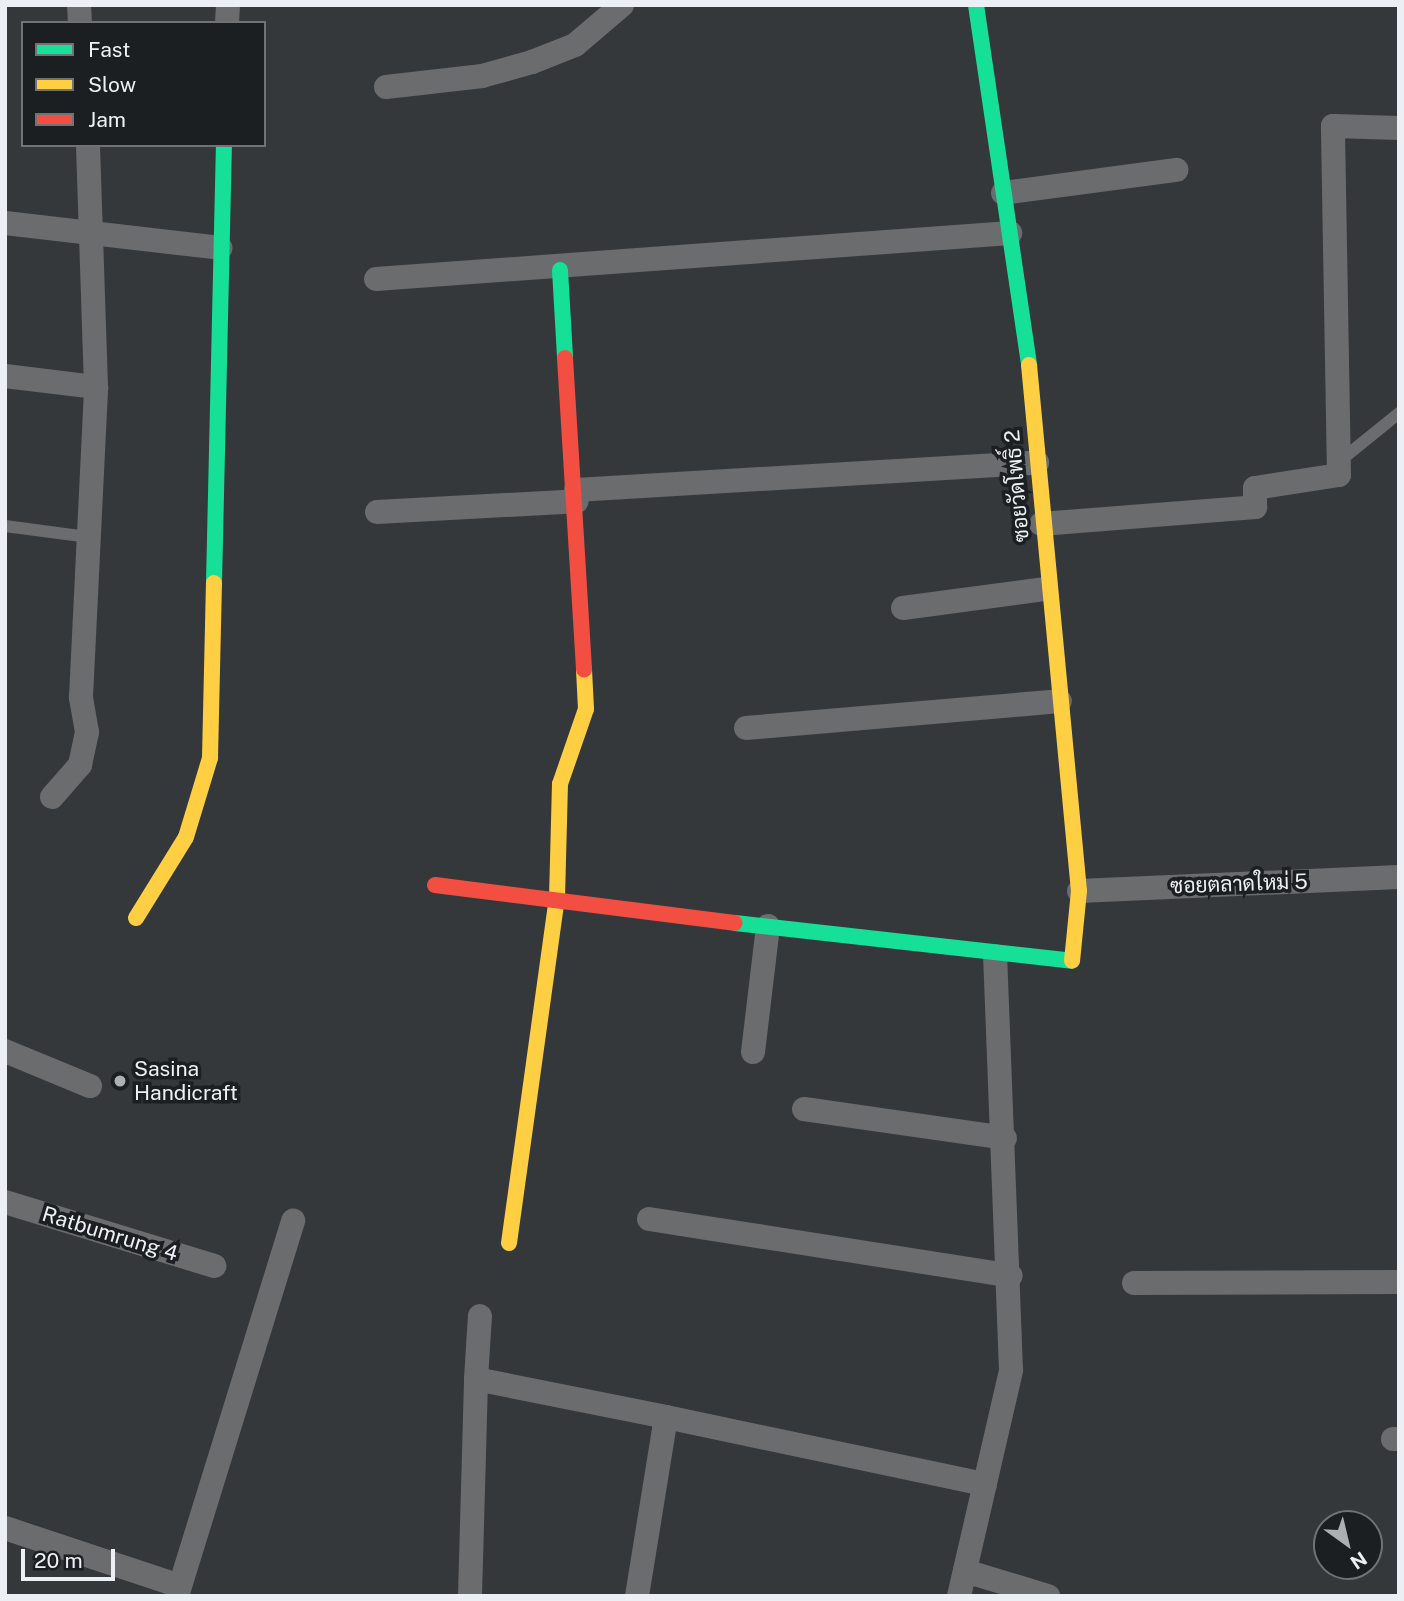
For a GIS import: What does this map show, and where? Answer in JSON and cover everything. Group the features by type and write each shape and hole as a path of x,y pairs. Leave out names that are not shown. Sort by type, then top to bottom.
{"street":[{"path":"386,87 482,76 532,62 575,45 590,16 622,5"},
{"name":"ซอยวัดโพธิ์ 2","path":"976,5 1010,233 1037,463 1046,589 1079,891 1072,965 995,956"},
{"path":"1041,524 1255,507 1255,488 1330,480 1341,460 1333,126 1399,128"},
{"path":"52,797 80,765 87,732 81,697 96,387 94,236 88,147"},
{"path":"136,918 186,837 210,758 224,147"},
{"path":"1003,193 1176,170"},
{"path":"5,223 94,236 221,248"},
{"path":"376,279 561,270 1010,233"},
{"path":"509,1243 557,898 560,784 586,709 577,495 561,270"},
{"path":"5,376 96,387"},
{"path":"377,512 577,495 1037,463"},
{"path":"903,608 1046,589"},
{"path":"746,728 1060,701"},
{"name":"ซอยตลาดใหม่ 5","path":"1079,891 1399,877"},
{"path":"435,885 557,898 995,956 1012,1276 1011,1370 959,1596"},
{"path":"753,1052 768,926"},
{"path":"5,1052 90,1086"},
{"path":"804,1109 1004,1138"},
{"name":"Ratbumrung 4","path":"5,1202 214,1266"},
{"path":"649,1219 1012,1276"},
{"path":"5,1528 178,1591 293,1221"},
{"path":"1133,1283 1399,1282"},
{"path":"470,1596 480,1316"},
{"path":"476,1379 985,1483"},
{"path":"637,1596 666,1417"},
{"path":"965,1571 1048,1596"}],"lane":[{"path":"1341,460 1399,413"},
{"path":"5,526 89,537"}],"traffic: fast":[{"path":"976,5 1029,365"},
{"path":"214,583 224,147"},
{"path":"560,270 565,358"},
{"path":"735,923 1072,961"}],"traffic: slow":[{"path":"1029,365 1079,891 1072,961"},
{"path":"136,918 186,837 210,758 214,583"},
{"path":"509,1243 557,898 560,784 586,709 584,669"}],"traffic: jam":[{"path":"565,358 584,669"},
{"path":"435,885 735,923"}],"place":[{"name":"Sasina Handicraft","path":"120,1081"}]}
